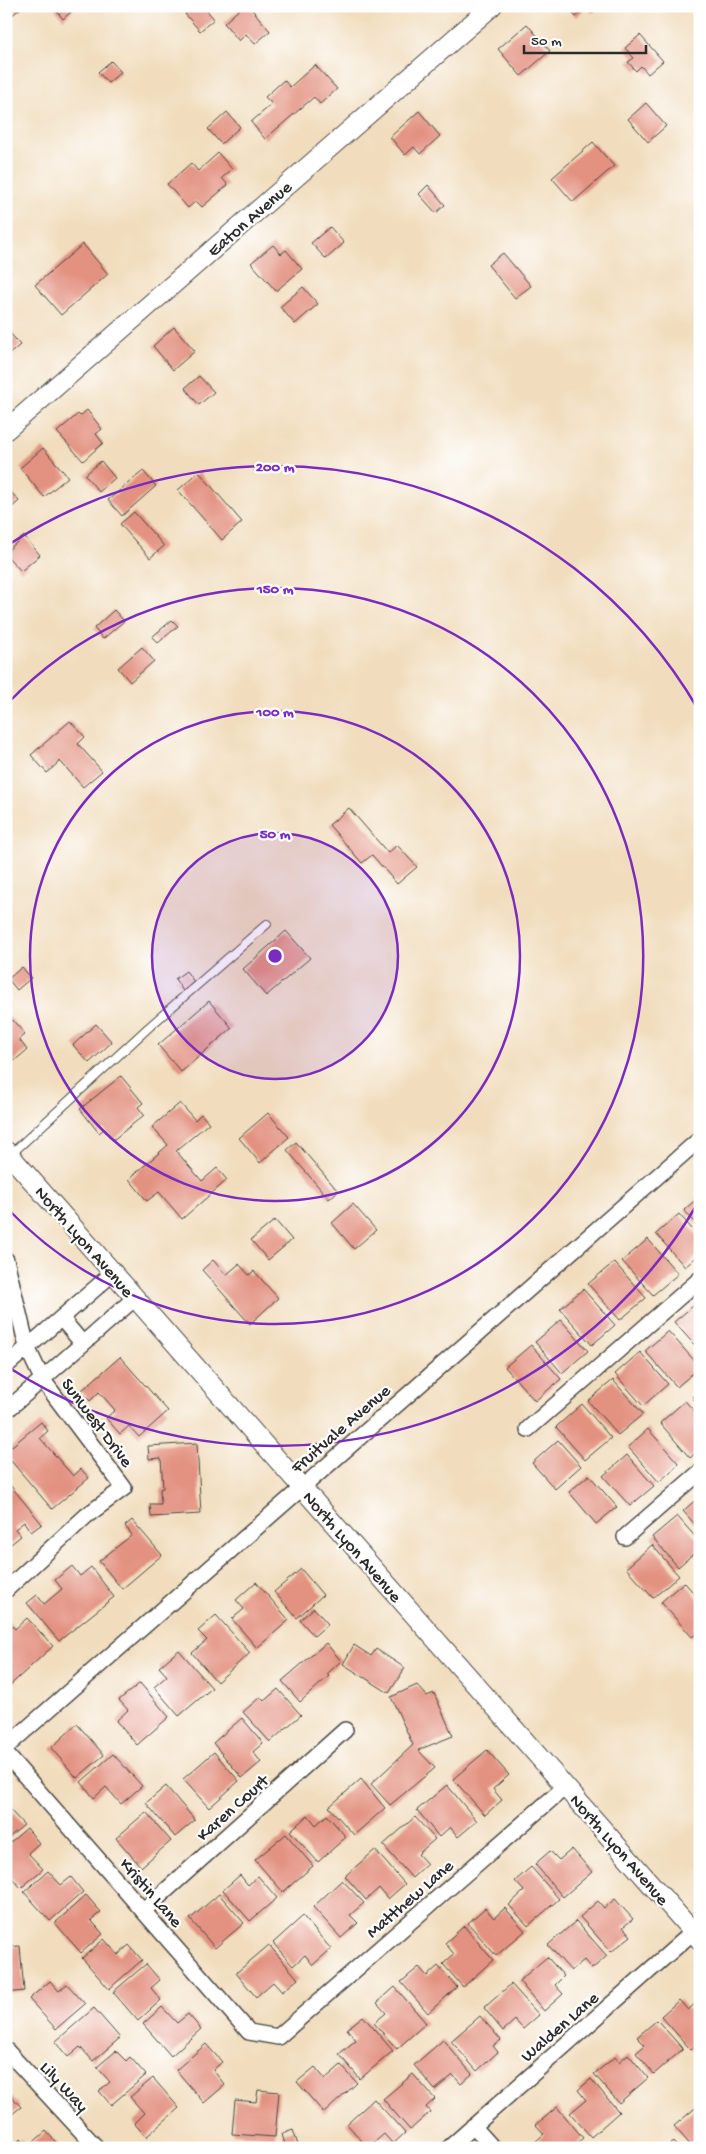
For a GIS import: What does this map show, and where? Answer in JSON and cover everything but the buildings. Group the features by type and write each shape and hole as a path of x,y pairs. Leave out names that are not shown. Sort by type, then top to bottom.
{"street":[{"name":"Eaton Avenue","path":"6,430 492,6"},
{"name":"Fruitvale Avenue","path":"6,1747 700,1139"},
{"name":"North Lyon Avenue","path":"8,1153 696,1936"},
{"name":"Sunwest Drive","path":"6,1260 11,1299 42,1379 124,1488 86,1516 6,1590"},
{"path":"6,1366 113,1273"},
{"path":"528,1429 700,1279"},
{"name":"Sunwest Drive","path":"42,1379 135,1298"},
{"path":"61,1318 83,1344"},
{"path":"6,1411 42,1379"},
{"path":"625,1537 700,1472"},
{"name":"Karen Court","path":"143,1911 345,1730"},
{"name":"Kristin Lane","path":"6,1754 249,2032 278,2037"},
{"name":"Matthew Lane","path":"278,2037 565,1787"},
{"name":"Walden Lane","path":"449,2148 696,1936"},
{"name":"Lily Way","path":"6,2050 97,2148"},
{"path":"474,2126 493,2148"}],"lane":[{"path":"8,1153 268,924"}]}
